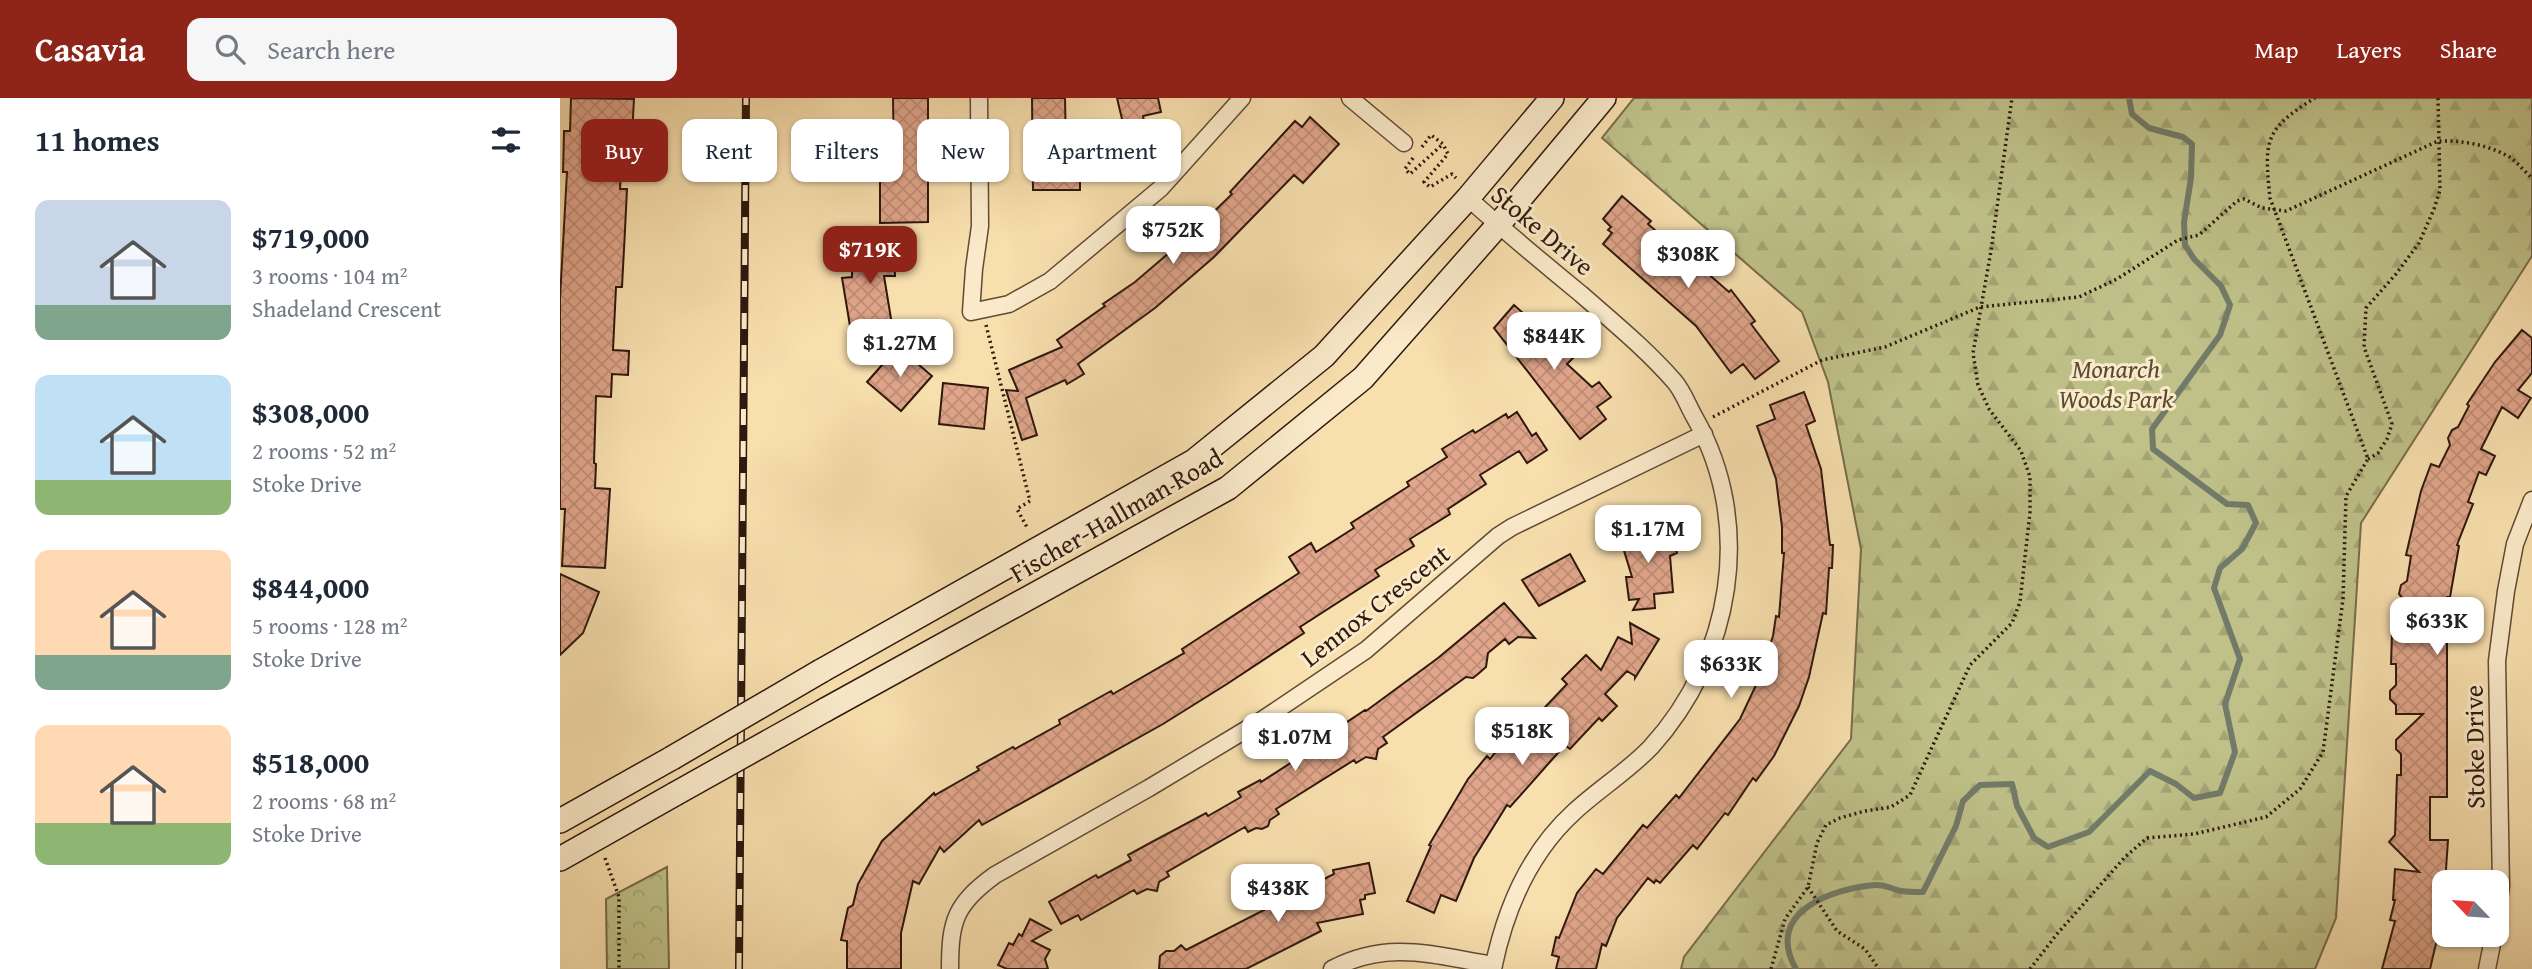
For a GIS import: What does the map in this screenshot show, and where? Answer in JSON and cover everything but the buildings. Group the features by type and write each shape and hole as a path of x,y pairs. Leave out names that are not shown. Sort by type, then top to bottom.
{"main road":[{"name":"Fischer-Hallman Road","path":"560,821 1194,461 1324,356 1468,198 1552,98"},
{"name":"Fischer-Hallman Road","path":"560,859 1228,488 1363,378 1498,225 1604,98"}],"street":[{"path":"979,98 980,226 971,312 1009,304 1050,281 1161,188 1242,98"},
{"path":"1350,98 1404,143"},
{"name":"Stoke Drive","path":"1468,198 1625,332 1675,383 1704,434 1717,465 1729,522 1728,586 1714,641 1693,688 1668,727 1650,748 1573,813 1548,840 1534,860 1508,911 1494,967"},
{"name":"Lennox Crescent","path":"950,969 950,941 957,914 972,892 995,875 1217,747 1366,650 1498,536 1512,527 1704,434"},
{"name":"Stoke Drive","path":"2501,870 2497,661 2515,544 2532,500"},
{"path":"2487,969 2491,947"},
{"path":"1332,969 1348,960 1376,953 1406,950 1494,967"}],"path":[{"path":"1771,969 1785,919 1808,887 1817,843 1826,825 1852,815 1891,807 1910,795 1970,665 2012,623 2020,602 2030,512 2030,477 2021,451 1989,409 1978,385 1973,353 1991,251 2012,98"},
{"path":"2315,98 2276,126 2266,156 2270,198 2368,459"},
{"path":"2030,969 2125,857 2147,838 2194,834 2266,817 2300,789 2323,752 2343,598 2346,496 2368,459 2383,446 2392,424 2364,347 2366,308 2419,243 2434,209 2440,190 2438,98"},
{"path":"1443,144 1410,174 1405,169 1431,135 1443,144 1448,154 1424,182 1430,187 1452,174 1456,178"},
{"path":"1713,417 1822,360 1885,347 1980,307 2078,297 2117,279 2178,240 2199,235 2237,201 2244,199 2262,208 2286,211 2438,141 2460,140 2485,148 2511,159 2532,178"},
{"path":"982,310 1030,500 1017,509 1029,532"},
{"path":"604,855 619,897 619,969"},
{"path":"1808,887 1837,931 1865,949 1879,969"}],"green space":[{"name":"Monarch Woods Park","path":"1634,98 2532,98 2532,256 2361,523 2336,918 2315,969 1681,969 1684,957 1851,739 1861,549 1828,382 1802,312 1602,138"},
{"path":"667,867 669,969 607,969 606,899"}],"waterway":[{"path":"1796,969 1788,949 1789,933 1795,919 1822,899 1857,887 1878,885 1901,891 1923,892 1956,826 1963,801 1980,785 2012,784 2017,806 2034,838 2048,847 2089,832 2150,771 2176,784 2194,798 2220,793 2235,752 2225,704 2240,659 2214,588 2220,568 2242,549 2256,523 2248,505 2227,504 2153,449 2152,429 2220,335 2230,305 2221,286 2194,259 2185,245 2184,222 2191,178 2192,144 2183,137 2149,128 2132,114 2129,98"}],"railway":[{"path":"739,969 746,98"}]}
